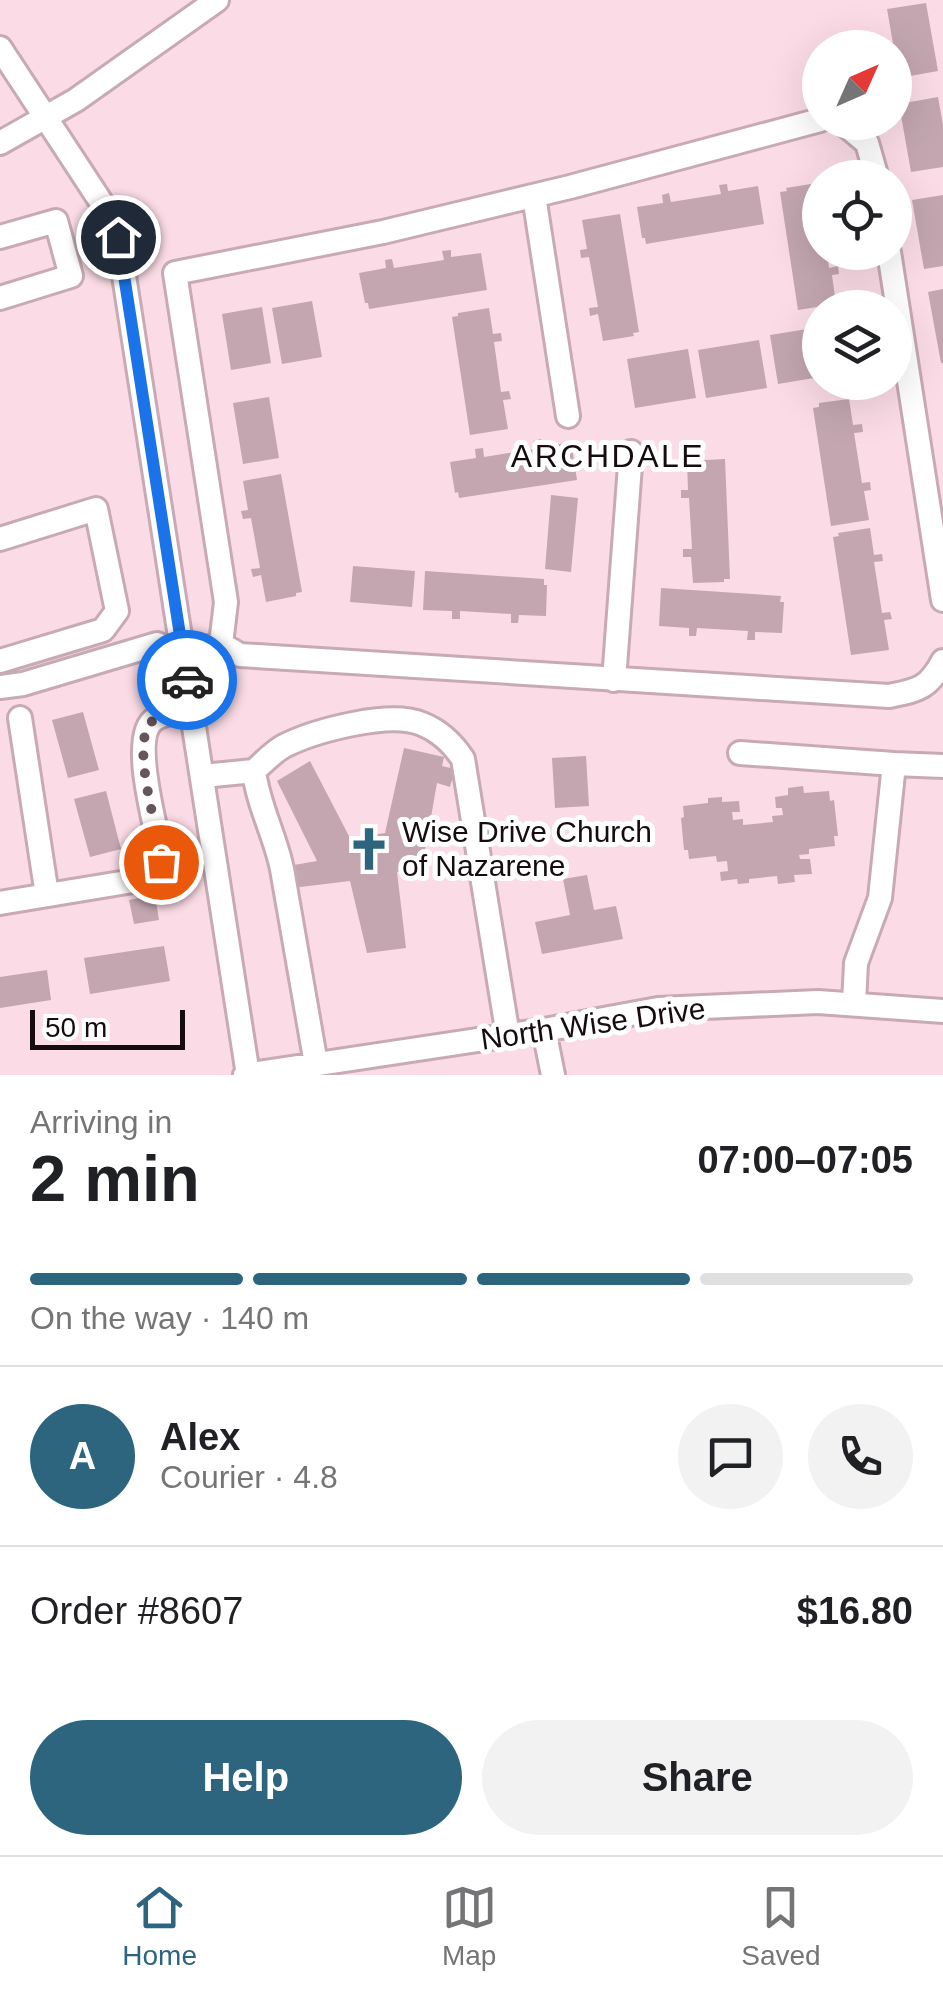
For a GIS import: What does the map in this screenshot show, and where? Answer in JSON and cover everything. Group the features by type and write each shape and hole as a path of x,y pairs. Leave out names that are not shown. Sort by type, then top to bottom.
{"street":[{"path":"0,143 132,62 217,0"},
{"path":"0,48 104,208 118,237 247,1075"},
{"path":"221,644 226,602 174,273 382,232 802,125"},
{"path":"534,196 568,416"},
{"path":"0,238 56,221 70,276 0,298"},
{"path":"892,270 943,600"},
{"path":"614,680 631,452"},
{"path":"0,539 96,509 117,611 102,630 8,659 11,686 157,644 183,654 221,644 240,655 889,696 921,689 936,675 943,660"},
{"path":"0,903 139,880 158,869 161,854 142,738 157,717 192,710"},
{"path":"20,718 47,895"},
{"path":"203,776 254,771 281,748 321,731 396,719 420,722 454,746 463,760 469,786 508,1036"},
{"path":"740,753 943,766"},
{"path":"854,1004 856,962 880,898 894,764"},
{"path":"254,771 257,795 275,837 282,869 316,1064"},
{"name":"North Wise Drive","path":"247,1075 658,1009 818,1002 943,1011"},
{"path":"544,1030 553,1075"}],"building":[{"path":"926,3 938,71 912,76 912,30 891,30 887,9"},
{"path":"938,97 943,167 912,172 905,140 912,140 912,102"},
{"path":"727,184 728,191 758,186 764,224 646,244 637,207 663,203 662,195 669,193 671,202 721,194 719,185"},
{"path":"802,185 802,270 838,270 839,274 832,275 834,290 802,290 802,309 798,310 780,192 787,191 786,188"},
{"path":"943,195 943,266 924,269 912,200"},
{"path":"620,214 639,332 603,341 598,314 590,316 589,308 598,307 589,257 581,258 580,250 587,249 582,220"},
{"path":"451,250 451,257 481,253 487,290 369,309 365,303 359,273 386,268 385,260 392,259 394,268 444,260 442,251"},
{"path":"943,289 943,363 941,363 928,292"},
{"path":"312,301 322,357 282,364 272,308"},
{"path":"262,307 271,363 231,370 222,314"},
{"path":"489,308 493,334 501,333 502,341 494,342 501,392 509,391 511,399 503,400 508,429 470,435 452,317"},
{"path":"802,330 802,380 778,384 770,335"},
{"path":"759,340 767,388 706,398 698,350"},
{"path":"688,349 696,398 635,408 627,359"},
{"path":"269,397 279,458 243,464 233,403"},
{"path":"849,400 853,425 862,424 863,432 854,433 862,483 870,482 871,490 864,491 869,520 831,526 813,408 819,407 819,403"},
{"path":"541,439 542,447 571,442 577,480 459,498 455,493 450,462 476,458 475,449 483,448 484,457 534,449 533,441"},
{"path":"725,459 730,579 693,583 691,557 683,557 683,549 692,549 689,498 681,498 681,490 688,490 687,461"},
{"path":"281,474 302,592 266,602 261,575 253,577 251,569 260,568 251,518 243,519 241,511 248,510 243,481"},
{"path":"551,495 578,498 571,572 545,569"},
{"path":"870,528 874,555 882,554 883,561 874,562 882,613 890,612 892,619 884,620 889,650 851,655 833,537"},
{"path":"353,566 415,571 412,607 350,602"},
{"path":"425,571 544,579 546,616 519,615 518,623 511,623 511,614 460,611 460,619 452,619 452,611 423,610"},
{"path":"661,588 781,596 782,633 755,632 755,640 747,640 748,631 697,628 696,636 689,636 689,628 659,626"},
{"path":"83,712 99,770 68,778 52,720"},
{"name":"Wise Drive Church of Nazarene","path":"404,748 444,757 442,766 455,769 450,787 437,783 422,868 397,872 406,948 367,953 350,881 292,888 288,866 317,861 277,781 310,761 350,838 385,833"},
{"path":"586,756 589,806 555,808 552,758"},
{"path":"803,786 804,793 829,791 830,801 834,800 838,836 834,836 835,846 809,849 809,854 799,855 800,859 810,859 812,874 794,875 795,882 778,884 777,876 738,884 737,879 721,881 720,872 728,871 727,861 717,862 716,856 689,859 688,850 684,850 683,806 722,797 722,802 739,801 740,812 732,812 733,820 743,819 743,825 773,822 772,816 783,815 782,808 776,808 775,797 788,795 788,788"},
{"path":"106,791 121,849 90,857 74,799"},
{"path":"587,875 594,910 616,906 623,939 542,954 535,922 570,915 563,879"},
{"path":"155,895 159,920 134,924 129,900"},
{"path":"164,946 170,981 90,994 84,958"},
{"path":"47,970 51,1000 0,1008 0,977"}],"way so far":[{"path":"161,862 142,738 157,717 192,710 187,680"}],"place":[{"name":"Wise Drive Church of Nazarene","path":"369,849"}],"district":[{"name":"ARCHDALE","path":"608,456"}],"route":[{"path":"118,237 187,680"}]}
